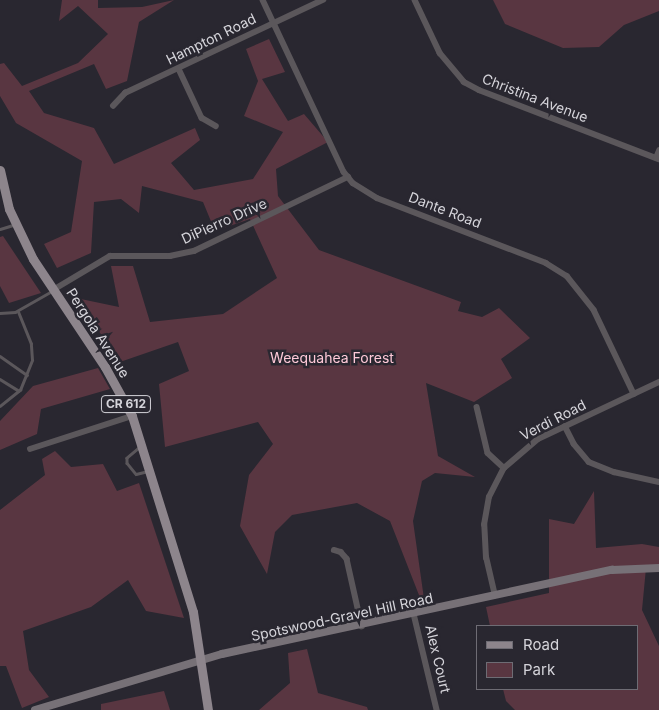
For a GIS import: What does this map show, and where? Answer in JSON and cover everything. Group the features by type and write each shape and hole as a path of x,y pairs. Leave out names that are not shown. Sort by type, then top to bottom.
{"main road":[{"name":"Pergola Avenue","path":"0,170 15,224 32,259 105,368 132,416 193,612 202,660"},
{"name":"CR 612","path":"202,660 208,710"}],"street":[{"name":"Dante Road","path":"262,0 348,177 377,198 538,260 567,276 594,310 634,394"},
{"name":"Hampton Road","path":"113,106 125,93 323,0"},
{"name":"Christina Avenue","path":"415,0 440,53 464,82 479,90 658,158"},
{"path":"179,69 202,118 216,126"},
{"path":"658,158 659,151"},
{"name":"DiPierro Drive","path":"53,290 110,256 170,256 194,251 348,177"},
{"name":"Verdi Road","path":"495,596 486,558 484,525 489,497 504,468 532,443 659,382"},
{"path":"477,408 488,453 504,468"},
{"path":"30,449 132,416"},
{"path":"565,426 574,444 589,462 614,472 659,482"},
{"path":"334,550 341,552 347,559 362,626"},
{"name":"Spotswood-Gravel Hill Road","path":"35,710 202,660 612,570 659,568"},
{"name":"Alex Court","path":"414,614 437,710"}],"lane":[{"path":"0,229 15,224"},
{"path":"0,313 18,311 53,290"},
{"path":"1,405 19,392 32,360 31,344 18,311"},
{"path":"0,356 27,375"},
{"path":"0,379 19,392"},
{"path":"141,446 127,458 127,463 136,474 149,470"}],"green space":[{"name":"Weequahea Forest","path":"62,0 98,0 98,8 142,7 174,0 139,22 127,81 106,89 94,64 29,91 44,113 94,128 114,164 195,128 200,140 171,163 194,190 253,179 283,132 244,116 258,81 246,49 269,39 285,72 262,79 288,121 304,114 328,142 276,169 278,196 319,250 461,302 458,311 482,317 499,308 530,338 501,359 512,378 474,402 426,383 438,456 475,477 435,473 422,481 413,521 426,613 390,521 357,503 292,515 275,532 267,574 240,526 249,475 273,444 258,422 165,447 159,384 189,371 178,342 120,362 76,298 119,307 111,266 133,266 150,322 223,314 277,278 250,219 215,231 203,202 142,186 139,213 121,199 94,202 91,253 57,268 44,244 71,232 82,161 16,123 0,96 0,64 4,63 22,86 78,63 108,34 78,6 59,21"},
{"path":"493,0 659,0 659,11 624,25 599,47 563,48 505,24"},
{"path":"3,236 41,293 9,303 0,286 0,237"},
{"path":"98,368 110,389 41,409 37,434 0,450 0,421 33,386"},
{"path":"55,451 71,467 103,464 117,491 139,483 184,618 146,611 128,580 91,607 23,631 29,670 49,697 22,708 6,666 0,666 0,510 45,475 42,459"},
{"path":"594,491 596,548 642,544 659,547 659,570 646,568 642,610 659,646 659,710 515,710 506,701 503,690 639,690 639,625 490,625 486,607 549,593 549,519 574,524"},
{"path":"307,649 318,693 367,707 368,710 259,710 290,683 288,653"},
{"path":"164,691 170,710 101,710 101,704"}]}
